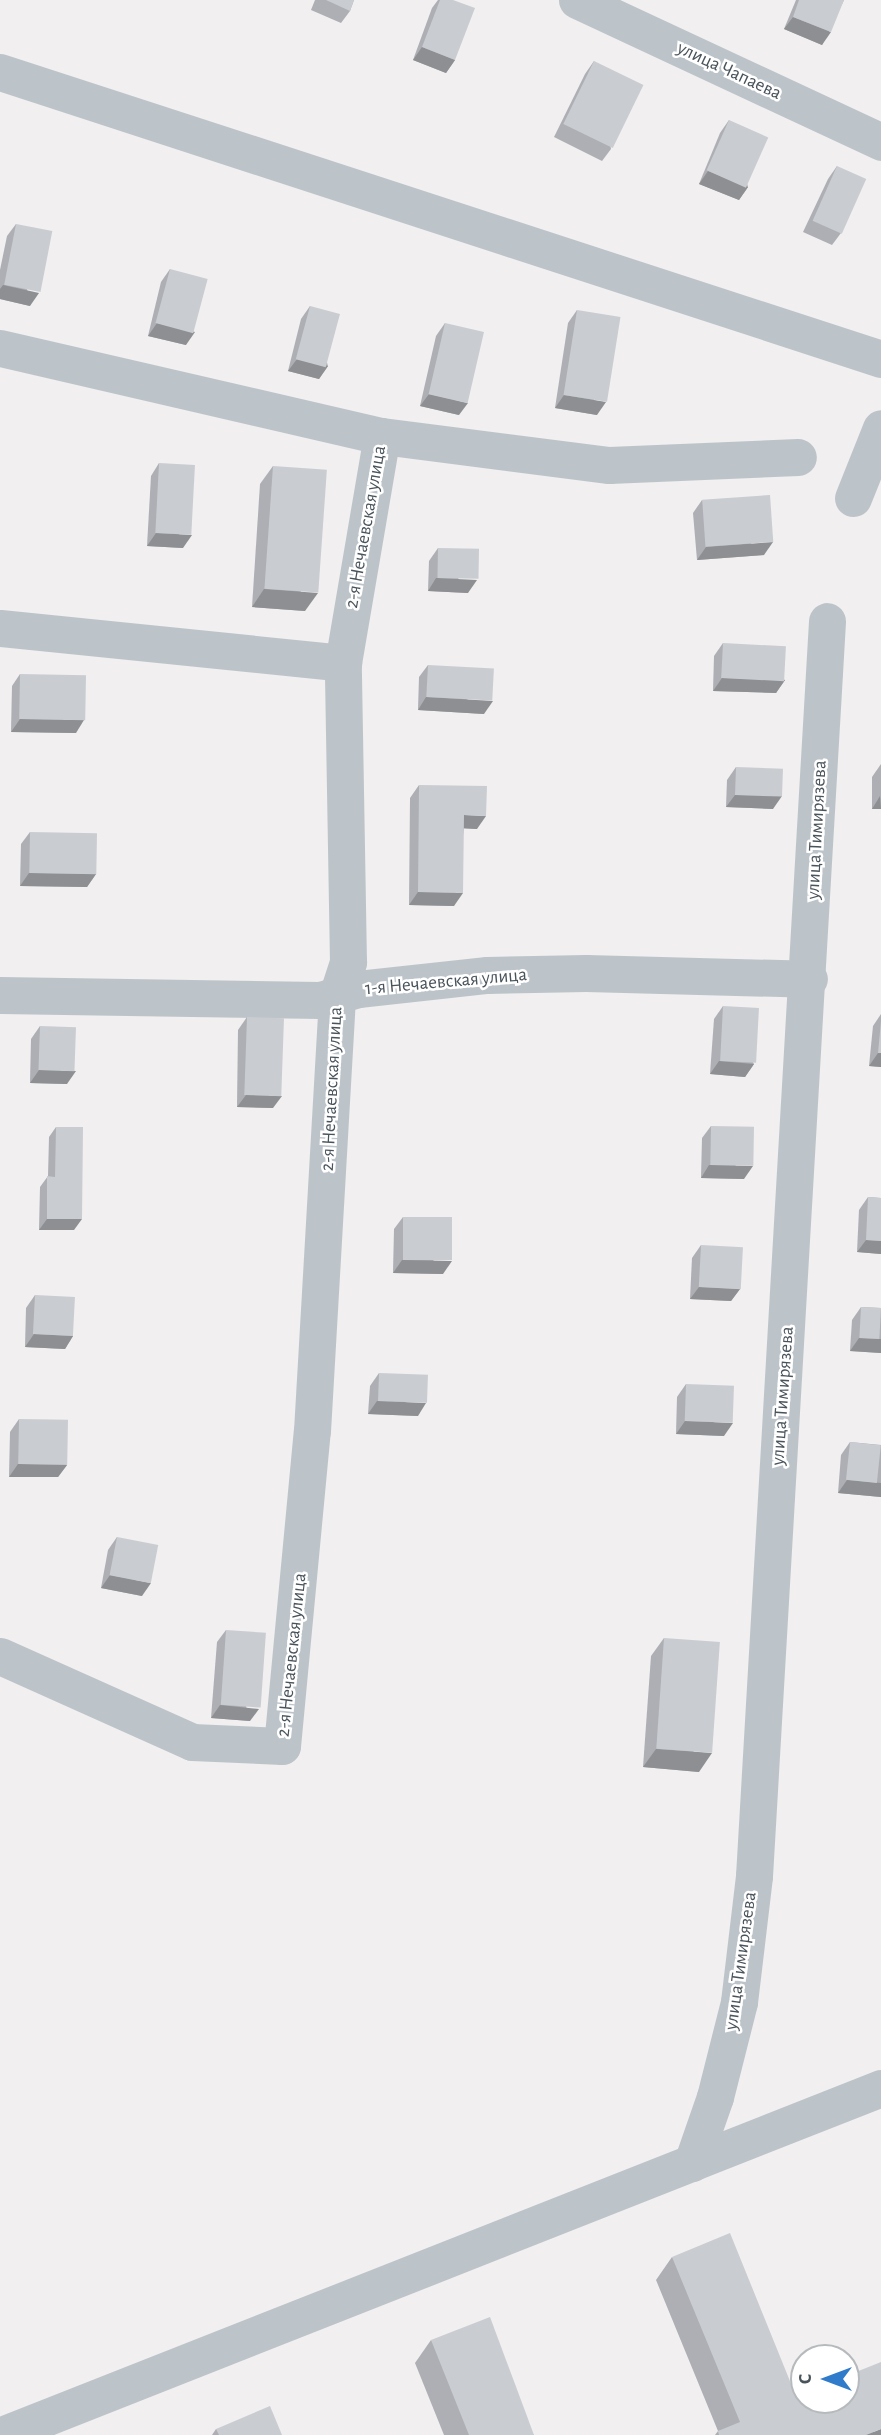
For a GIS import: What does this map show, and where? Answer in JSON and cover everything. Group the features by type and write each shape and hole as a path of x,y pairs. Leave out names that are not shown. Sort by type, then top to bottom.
{"street":[{"name":"улица Чапаева","path":"577,0 881,142"},
{"path":"0,72 881,359"},
{"name":"2-я Нечаевская улица","path":"0,348 382,436 609,465 798,457"},
{"path":"853,498 881,428"},
{"name":"2-я Нечаевская улица","path":"0,1656 192,1742 282,1746 312,1431 337,996 348,962 342,663 382,436"},
{"name":"улица Тимирязева","path":"692,2163 715,2097 739,2002 754,1876 809,979 827,621"},
{"path":"0,628 342,663"},
{"name":"1-я Нечаевская улица","path":"0,995 320,1000 358,989 486,975 586,973 809,979"},
{"path":"2,2435 881,2088"}],"building":[{"path":"326,0 354,0 350,11"},
{"path":"440,0 453,0 475,8 455,60 422,47"},
{"path":"799,0 844,0 831,32 793,17"},
{"path":"594,61 643,85 613,148 563,124"},
{"path":"729,120 768,137 746,188 707,170"},
{"path":"837,166 866,179 842,234 813,221"},
{"path":"16,224 52,231 40,292 4,285"},
{"path":"170,269 208,279 193,333 156,323"},
{"path":"310,306 340,314 326,367 296,359"},
{"path":"577,310 620,317 607,402 564,395"},
{"path":"445,323 484,332 468,403 429,394"},
{"path":"159,463 195,465 191,535 155,533"},
{"path":"273,466 327,470 318,592 264,589"},
{"path":"770,495 773,542 705,547 702,500"},
{"path":"438,548 479,549 478,579 437,578"},
{"path":"723,643 786,646 784,681 721,678"},
{"path":"428,665 494,668 492,700 426,697"},
{"path":"20,674 86,675 85,720 19,719"},
{"path":"736,767 783,769 782,797 735,795"},
{"path":"419,785 487,786 486,816 464,815 463,893 418,892"},
{"path":"30,832 97,833 96,874 29,873"},
{"path":"723,1006 759,1008 756,1063 720,1061"},
{"path":"247,1017 284,1018 281,1096 244,1095"},
{"path":"881,1021 881,1053 878,1053"},
{"path":"40,1026 76,1027 74,1071 38,1070"},
{"path":"711,1126 754,1127 753,1166 710,1165"},
{"path":"56,1127 83,1127 82,1219 47,1219 47,1176 55,1177"},
{"path":"868,1197 881,1198 881,1241 866,1240"},
{"path":"403,1217 452,1217 452,1260 403,1260"},
{"path":"701,1245 743,1247 741,1289 699,1287"},
{"path":"35,1295 75,1297 73,1336 33,1334"},
{"path":"861,1307 881,1308 879,1339 859,1338"},
{"path":"379,1373 428,1375 427,1403 378,1401"},
{"path":"686,1384 734,1386 733,1423 685,1421"},
{"path":"19,1419 68,1420 67,1465 18,1464"},
{"path":"850,1442 881,1445 877,1483 846,1480"},
{"path":"117,1537 158,1545 151,1583 110,1575"},
{"path":"226,1630 266,1633 261,1708 221,1705"},
{"path":"664,1638 720,1642 712,1753 656,1749"},
{"path":"730,2233 790,2381 790,2414 860,2414 860,2370 881,2362 881,2429 866,2435 719,2435 718,2431 740,2422 672,2257"},
{"path":"490,2317 534,2435 469,2435 431,2340"},
{"path":"270,2406 282,2435 219,2435 216,2429"}]}
